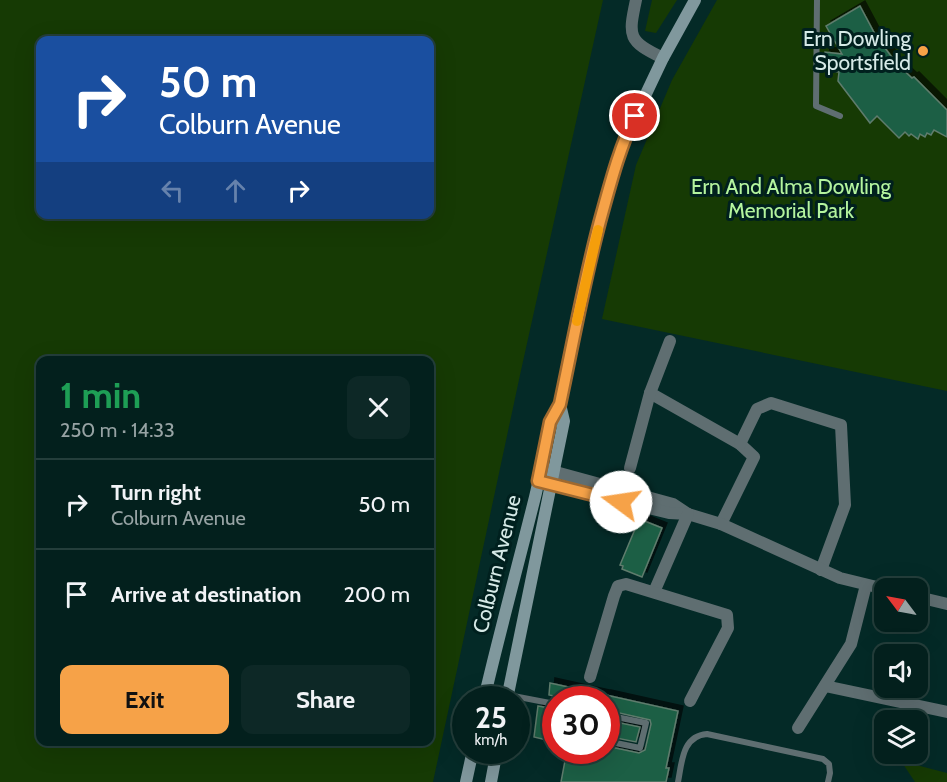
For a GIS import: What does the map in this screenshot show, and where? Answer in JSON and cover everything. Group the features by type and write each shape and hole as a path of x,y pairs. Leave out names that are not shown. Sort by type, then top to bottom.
{"main road":[{"name":"Colburn Avenue","path":"509,686 547,470 550,422 560,404 587,271 606,198 626,136 694,0"},
{"name":"Colburn Avenue","path":"487,686 499,634 544,483"},
{"path":"466,782 470,764"},
{"path":"491,782 494,764"}],"street":[{"path":"636,0 631,34 636,44 663,58"},
{"path":"630,468 650,393 670,341"},
{"path":"650,393 740,444 754,457 721,524"},
{"path":"740,444 757,409 771,403 841,425 845,505 821,570"},
{"path":"547,470 622,496 656,505 673,504 688,514 721,524 840,578 874,587"},
{"path":"544,483 622,496"},
{"path":"654,592 688,514"},
{"path":"590,677 614,596 618,586 626,584 727,615 728,628 690,701"},
{"path":"798,728 851,644 866,585"},
{"path":"928,599 947,604"},
{"path":"825,686 947,712"}],"lane":[{"path":"817,0 816,106 840,116"},
{"path":"620,717 646,723 640,748 620,744"},
{"path":"678,782 685,750 690,741 698,735 707,734 823,759 829,764 828,782"}],"green space":[{"path":"0,0 603,0 433,782 0,782"},
{"path":"652,0 677,0 656,33 645,31"},
{"name":"Ern And Alma Dowling Memorial Park","path":"717,0 947,0 947,391 602,319 636,165 672,80"},
{"path":"903,764 912,764 947,773 947,782 915,782"}],"building":[{"path":"860,6 876,36 897,64 912,78 914,77 947,110 947,137 934,130 931,135 927,133 925,137 920,134 918,139 905,132 899,138 877,116 870,123 838,81 839,72 823,70 825,52 842,54 826,26"},
{"path":"642,520 662,528 642,577 622,569 623,566 620,565 638,522 641,524"},
{"path":"620,698 678,711 666,768 669,768 666,782 561,782 564,764 620,764 620,749 639,753 645,750 650,720 620,713"},
{"path":"538,706 542,707 542,739 534,737"},
{"path":"620,723 640,727 636,742 620,739"}],"slow traffic":[{"path":"577,321 598,230"}],"place":[{"name":"Ern Dowling Sportsfield","path":"923,51"}],"route":[{"path":"621,502 538,481 550,422 560,404 587,271 606,198 626,136 635,116"}]}
